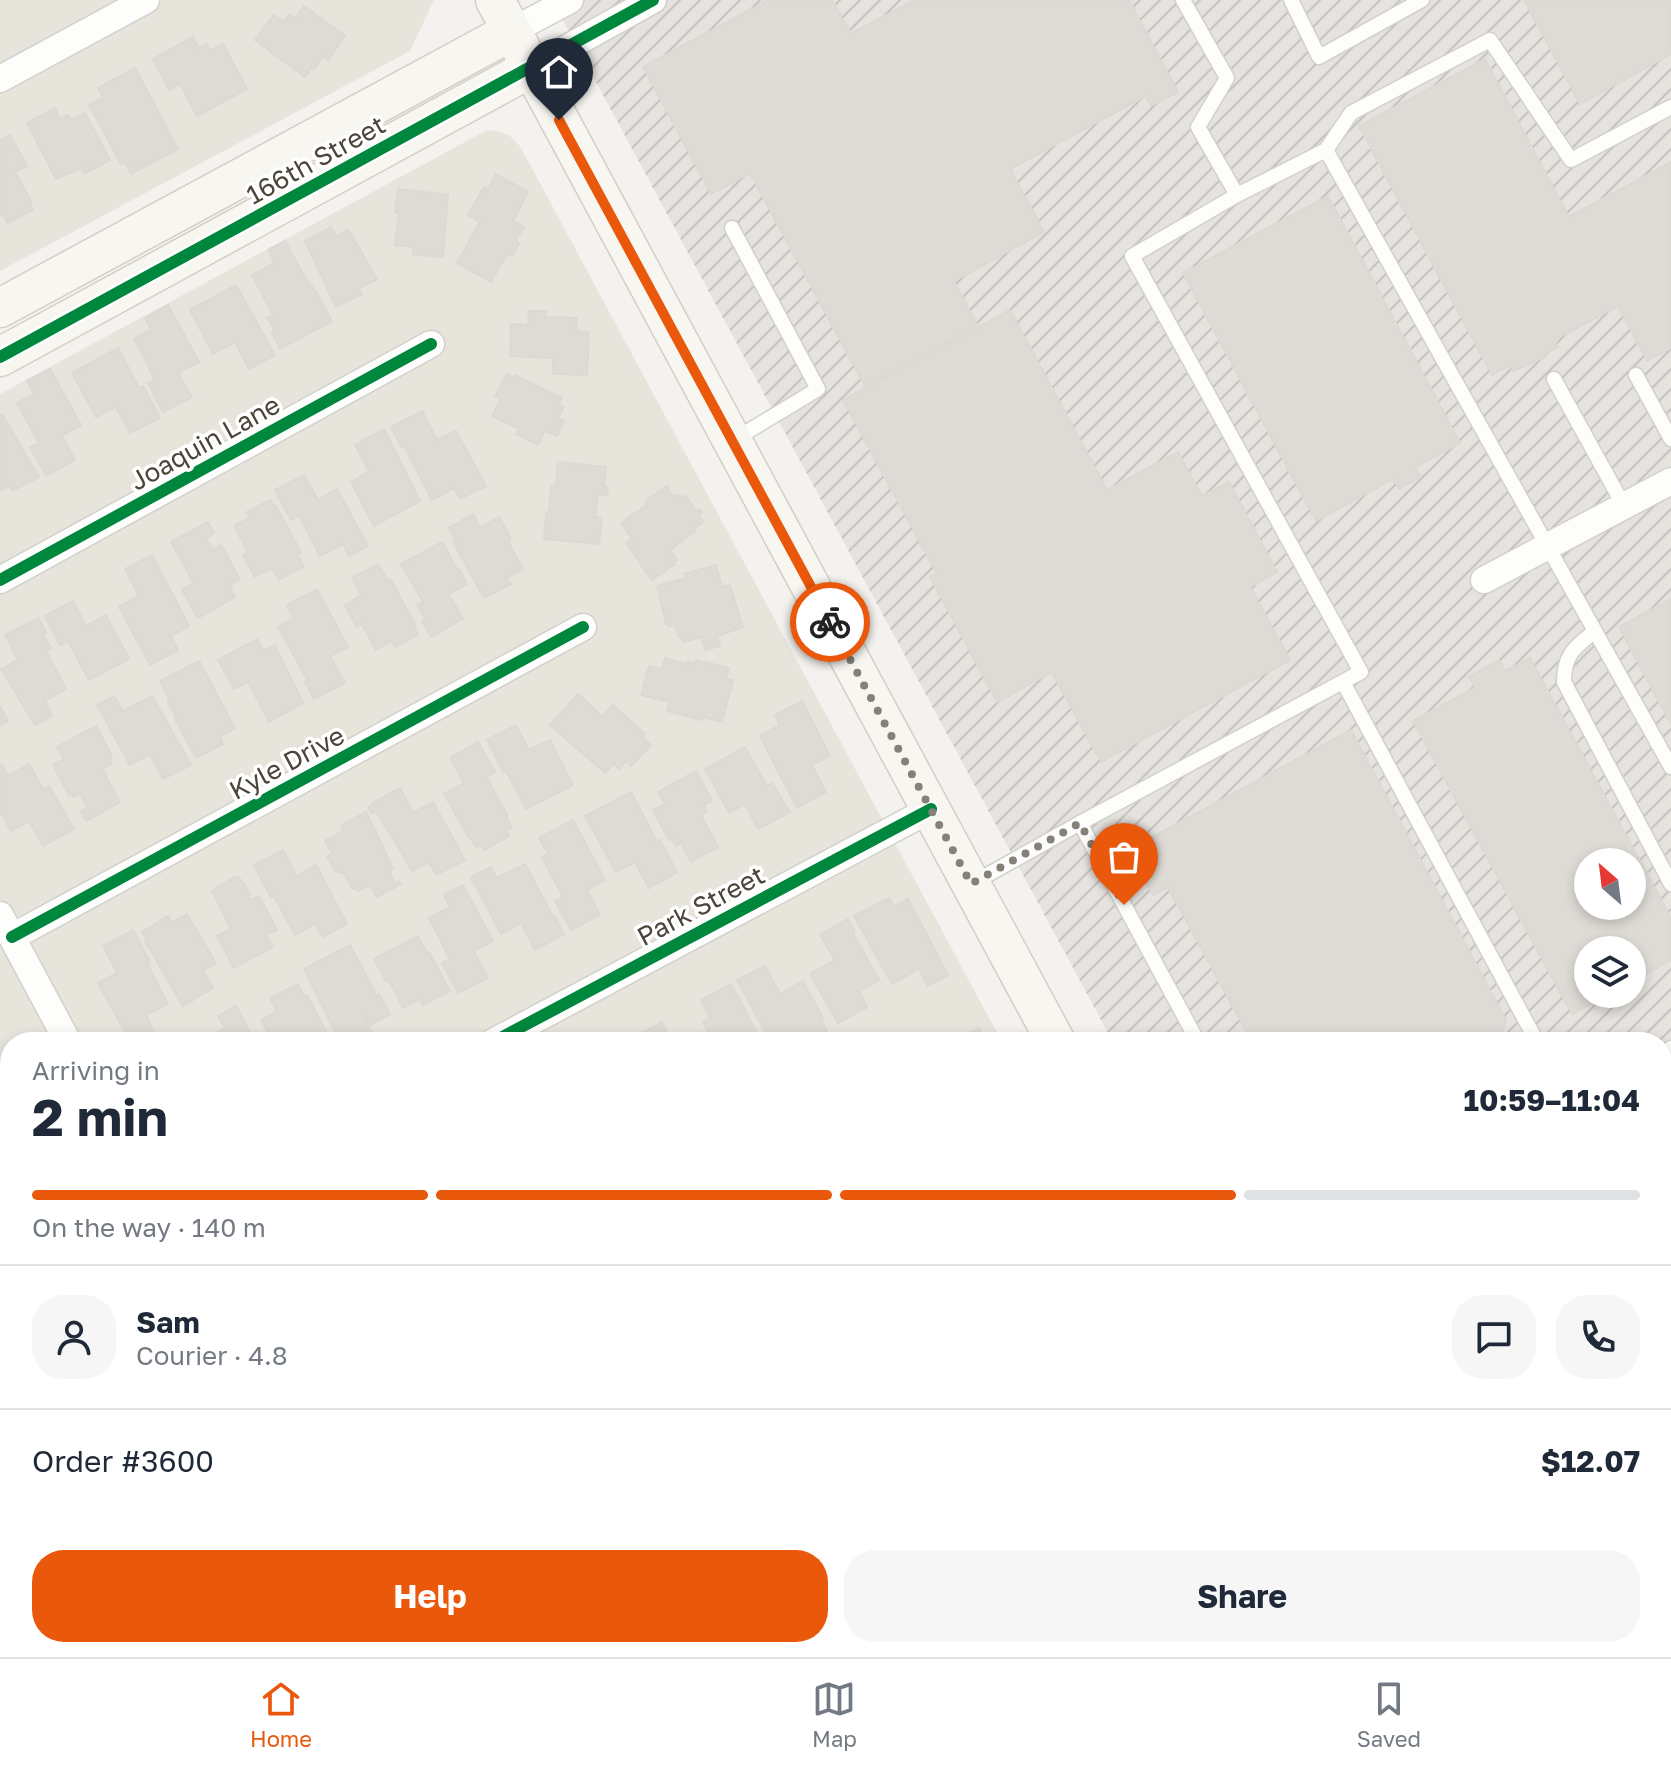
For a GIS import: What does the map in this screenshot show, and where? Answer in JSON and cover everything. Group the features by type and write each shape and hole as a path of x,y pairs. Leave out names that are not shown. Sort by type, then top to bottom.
{"street":[{"path":"0,79 146,0"},
{"name":"166th Street","path":"0,308 503,16 570,0"},
{"name":"166th Street","path":"0,357 653,0"},
{"path":"503,16 1051,1032"},
{"name":"Joaquin Lane","path":"0,580 431,344"},
{"path":"1484,580 1671,481"},
{"name":"Kyle Drive","path":"6,926 583,627"},
{"name":"Park Street","path":"512,1032 931,809"},
{"path":"6,926 63,1032"}],"lane":[{"path":"1183,0 1227,78 1198,127 1237,195"},
{"path":"1291,0 1319,57 1422,0"},
{"path":"971,884 1361,672 1132,256 1237,195 1326,150 1351,113 1490,40 1571,160 1671,107"},
{"path":"1326,150 1671,767"},
{"path":"732,228 818,389 732,441"},
{"path":"1636,375 1671,439"},
{"path":"1554,379 1624,506"},
{"path":"1595,631 1575,647 1564,665 1564,682 1671,884"},
{"path":"1343,682 1532,1032"},
{"path":"1080,823 1193,1032"}],"shaded area":[{"path":"0,0 434,0 410,51 0,271"},
{"path":"552,0 1671,0 1671,1032 1108,1032"},
{"path":"487,130 510,136 520,146 997,1032 0,1032 0,394"}],"building":[{"path":"768,0 832,0 851,34 914,0 1129,0 1178,92 1151,106 1146,96 1010,169 1044,232 954,281 978,326 865,386 750,173 711,194 643,67"},
{"path":"1524,0 1671,0 1671,54 1580,104"},
{"path":"304,6 345,36 328,60 323,56 305,77 255,40 274,15 283,22 289,14 295,19"},
{"path":"193,37 199,48 206,44 210,51 223,44 247,89 197,116 180,84 169,90 153,59"},
{"path":"1485,59 1569,217 1671,162 1671,348 1647,361 1618,306 1554,340 1558,347 1544,354 1545,357 1513,371 1510,365 1492,375 1359,126"},
{"path":"135,68 178,149 131,174 125,162 121,164 89,105 103,98 98,88"},
{"path":"55,108 60,119 68,115 71,120 85,113 110,160 84,174 81,168 56,179 27,123"},
{"path":"10,135 27,166 15,172 33,210 8,223 0,215 0,140"},
{"path":"496,174 528,192 513,221 524,227 516,240 519,244 512,255 506,256 491,282 457,263 480,222 468,215 484,187 488,190"},
{"path":"398,189 448,195 443,257 413,254 414,247 395,245"},
{"path":"1328,196 1460,443 1415,467 1421,477 1399,489 1393,479 1316,521 1183,273"},
{"path":"331,227 337,236 348,229 377,279 359,289 362,294 336,307 305,241"},
{"path":"285,241 332,321 280,349 267,318 273,315 252,275 275,263 268,250"},
{"path":"236,285 275,355 249,369 235,342 213,354 190,310"},
{"path":"168,305 199,362 178,373 192,397 163,412 148,383 155,380 134,339 151,330 145,318"},
{"path":"1010,310 1107,490 1178,452 1202,496 1229,482 1277,572 1250,587 1290,660 1101,762 1052,672 997,702 930,577 937,574 843,400"},
{"path":"529,311 546,311 546,317 577,318 576,331 589,332 587,375 553,374 553,358 510,356 511,324 528,325"},
{"path":"118,348 139,388 143,386 160,418 130,433 116,407 96,417 72,373"},
{"path":"50,369 81,425 62,436 75,460 46,476 30,447 39,443 17,403 34,394 27,381"},
{"path":"507,374 562,398 559,404 564,407 558,418 564,421 557,436 545,431 538,445 516,434 519,429 492,416 501,399 495,396"},
{"path":"422,411 437,440 456,431 486,486 460,499 454,488 432,500 391,427"},
{"path":"2,414 39,477 12,491 9,486 0,490"},
{"path":"384,429 420,501 374,526 351,482 369,471 355,445"},
{"path":"558,462 606,467 604,487 608,488 607,495 598,495 595,517 602,518 599,544 544,539 546,512 549,512 551,485 556,486"},
{"path":"304,475 318,500 337,489 368,546 349,556 343,544 320,556 299,516 291,520 275,490"},
{"path":"667,486 672,495 687,497 696,511 700,509 703,522 670,550 677,560 673,562 675,564 652,580 626,543 632,539 621,523"},
{"path":"270,500 301,552 297,554 304,566 279,580 272,568 255,577 243,555 248,552 234,526 250,518 247,512"},
{"path":"473,514 480,528 499,517 523,569 507,578 511,584 484,598 453,542 456,541 449,528"},
{"path":"208,522 214,533 206,538 213,550 221,545 240,579 229,585 235,597 198,618 182,590 194,583 171,542"},
{"path":"442,542 467,584 449,594 463,619 431,637 417,605 423,602 401,564"},
{"path":"152,555 189,626 171,636 178,650 150,665 119,607 139,596 125,569"},
{"path":"378,564 388,581 391,580 418,635 395,647 392,641 376,650 362,624 357,627 345,605 361,595 352,578"},
{"path":"716,565 722,587 730,585 743,627 717,636 720,646 705,650 701,637 683,642 675,625 669,627 666,624 657,586"},
{"path":"317,589 348,647 330,656 345,683 314,699 305,682 308,681 278,627 294,618 287,605"},
{"path":"1671,599 1671,724 1619,627"},
{"path":"73,601 86,626 106,615 129,659 89,680 68,641 60,645 45,616"},
{"path":"38,618 51,648 46,651 66,689 45,701 52,716 35,725 1,669 18,660 5,635"},
{"path":"257,639 263,651 275,645 303,703 269,722 248,682 234,689 218,660"},
{"path":"665,658 686,664 695,664 696,660 729,668 726,679 733,680 722,722 667,711 669,702 641,695 649,666 662,669"},
{"path":"1530,658 1633,848 1574,848 1574,920 1646,920 1646,872 1671,918 1671,960 1646,973 1646,936 1574,936 1574,1008 1583,1008 1572,1014 1413,721 1475,688 1469,677 1499,660 1505,671"},
{"path":"199,661 235,728 220,737 223,744 196,758 175,719 160,681"},
{"path":"578,694 602,716 613,705 645,734 642,737 651,745 631,766 626,761 619,769 614,764 605,773 550,725"},
{"path":"114,696 123,711 152,696 191,765 163,779 150,754 130,765 97,705"},
{"path":"802,701 830,756 812,765 826,792 797,808 760,736 780,725 775,715"},
{"path":"0,706 8,721 0,726"},
{"path":"516,725 529,750 550,740 573,785 526,809 487,740"},
{"path":"96,726 112,756 109,757 112,764 102,769 120,802 86,821 81,811 87,807 80,794 74,797 69,795 53,765 64,759 57,747"},
{"path":"1351,730 1506,1020 1503,1032 1247,1032 1168,887 1153,895 1129,852"},
{"path":"478,742 495,772 486,777 512,828 506,830 509,836 484,850 481,844 476,847 469,838 444,794 464,783 450,758"},
{"path":"745,747 767,786 772,783 790,812 758,829 745,804 729,813 705,769"},
{"path":"29,764 43,789 49,786 74,829 43,846 29,821 11,831 0,811 0,766 8,776"},
{"path":"696,771 712,801 704,805 707,811 701,815 718,847 691,862 681,843 676,846 672,839 669,840 653,810 665,804 658,792"},
{"path":"400,788 413,813 433,802 465,860 436,875 429,862 412,871 376,811 372,813 368,807"},
{"path":"631,792 677,872 649,888 635,862 616,872 585,816"},
{"path":"366,812 393,868 389,871 395,883 399,881 401,884 377,897 370,885 358,891 356,887 353,889 343,872 336,872 327,856 332,854 325,841 343,831 341,826"},
{"path":"573,820 605,880 587,890 600,915 571,930 555,901 563,897 542,857 548,854 539,838"},
{"path":"283,850 297,876 316,865 347,924 323,937 315,924 295,935 254,865"},
{"path":"525,864 564,934 535,950 521,923 501,934 471,877 491,867 497,878"},
{"path":"239,877 244,884 251,900 259,896 277,930 266,935 273,947 234,968 217,936 231,929 212,891"},
{"path":"463,885 493,941 474,951 488,978 458,993 442,963 450,959 429,918 450,907 444,895"},
{"path":"889,898 894,907 908,899 948,975 928,986 919,969 892,984 854,916"},
{"path":"187,914 216,963 203,970 213,988 183,1006 142,932 168,916 172,923"},
{"path":"848,919 879,980 859,991 867,1007 838,1023 810,974 835,960 820,935"},
{"path":"133,930 168,1004 146,1015 153,1030 125,1032 98,983 117,973 103,946"},
{"path":"418,936 450,991 423,1005 420,999 403,1008 374,959"},
{"path":"350,945 390,1014 370,1025 362,1011 372,1032 335,1032 304,969"},
{"path":"765,966 780,994 803,981 827,1031 766,1032 737,980"},
{"path":"298,984 326,1032 268,1032 261,1020 277,1011 270,998"},
{"path":"731,984 757,1032 708,1032 703,1022 710,1018 701,1000"},
{"path":"236,1006 250,1032 218,1032 225,1028 218,1016"},
{"path":"662,1022 667,1032 644,1032"}],"cycle path":[{"path":"0,357 653,0"},
{"path":"0,580 431,344"},
{"path":"12,937 583,627"},
{"path":"512,1032 931,809"}],"way so far":[{"path":"830,622 971,884 1080,823 1124,905"}],"route":[{"path":"559,120 830,622"}]}
